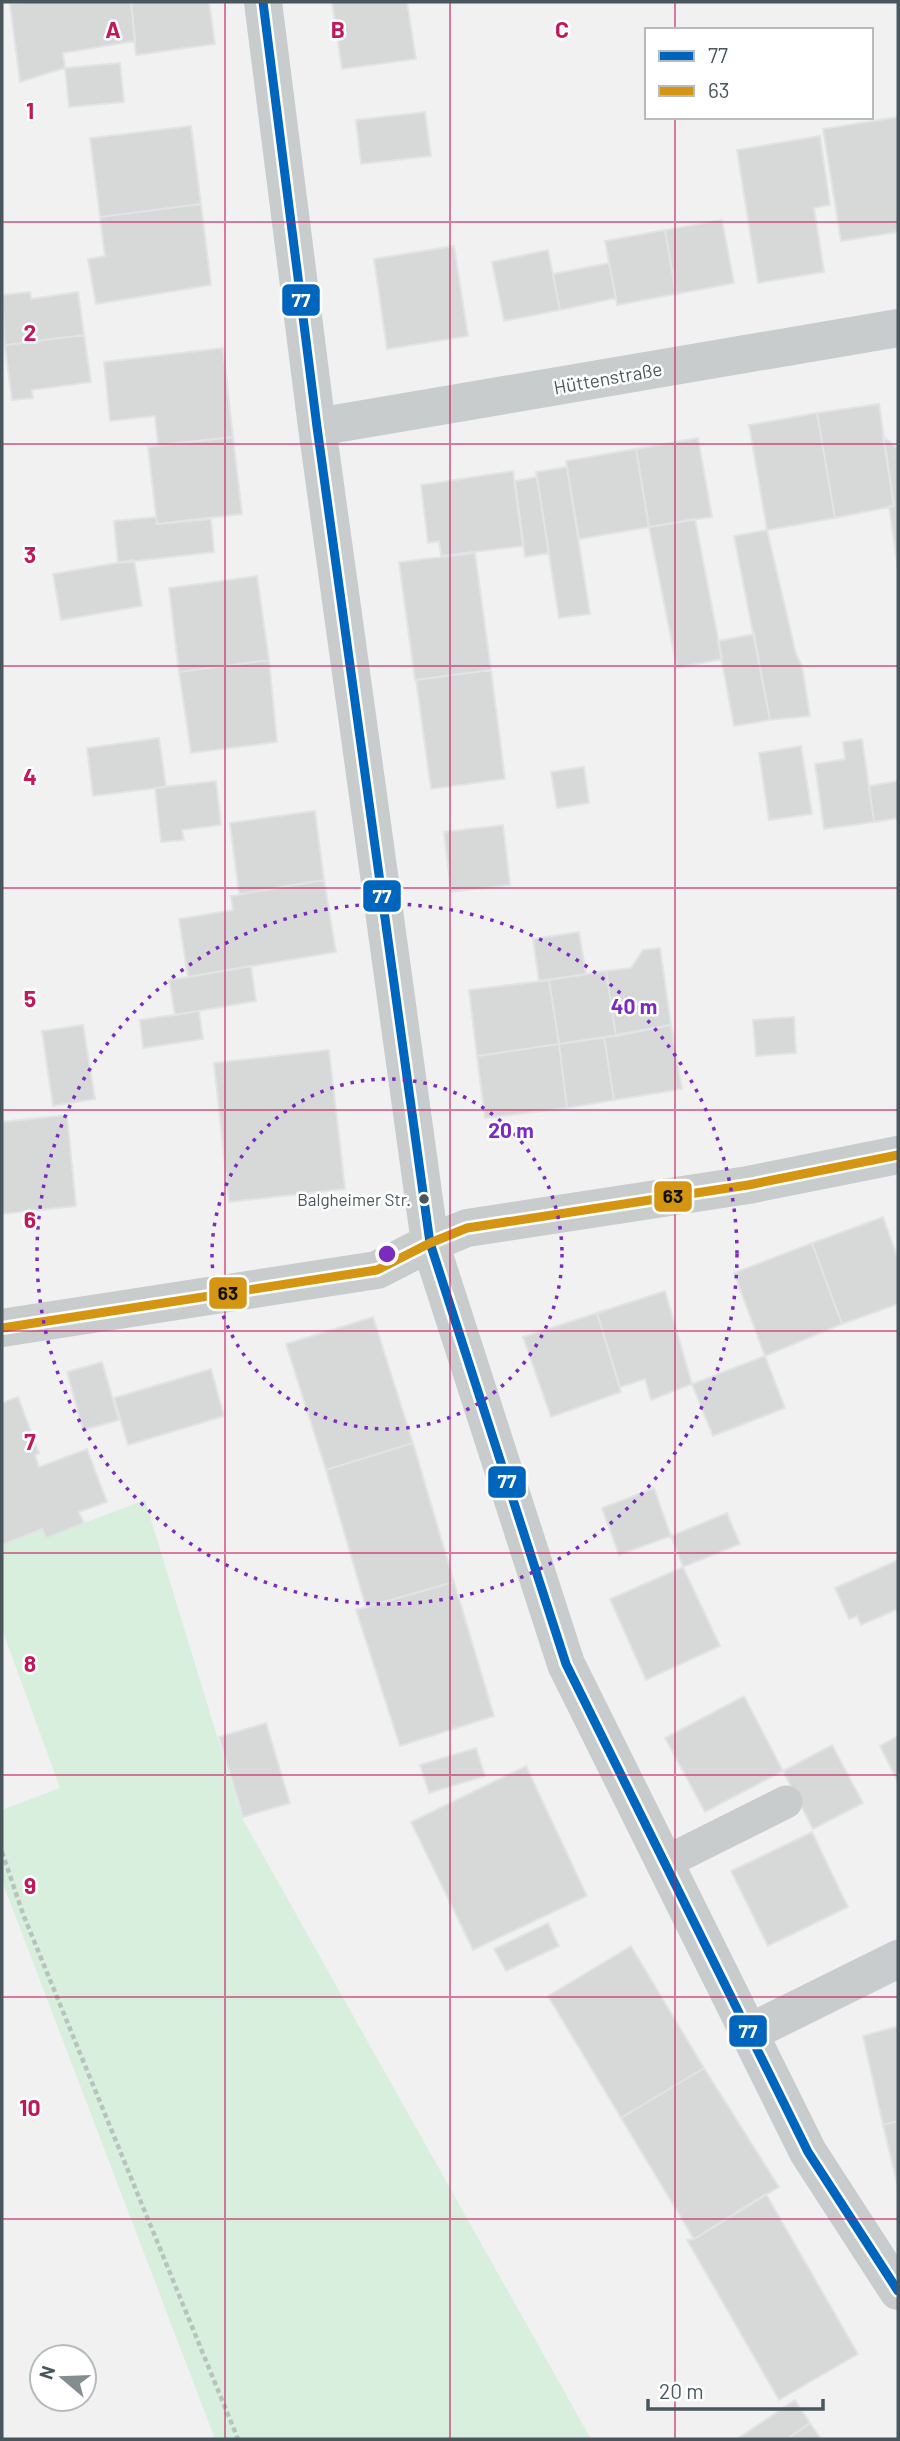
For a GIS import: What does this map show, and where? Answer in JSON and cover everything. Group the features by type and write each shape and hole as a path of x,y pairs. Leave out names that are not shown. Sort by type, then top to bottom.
{"street":[{"path":"263,2 317,427 430,1243 566,1664 808,2152 898,2291"},
{"name":"Hüttenstraße","path":"317,427 898,328"},
{"path":"2,1328 377,1270 467,1228 748,1185 898,1155"},
{"path":"749,2033 898,1959"}],"lane":[{"path":"664,1863 786,1801"}],"path":[{"path":"2,1852 28,1927 239,2439"}],"green space":[{"path":"145,1500 242,1818 591,2439 215,2439 2,1881 2,1810 60,1788 2,1629 2,1545 42,1529 46,1537"}],"building":[{"path":"131,2 135,41 63,53 65,68 20,82 10,4"},
{"path":"131,2 209,2 215,44 136,55"},
{"path":"332,2 407,2 416,59 342,69"},
{"path":"120,63 124,102 69,107 65,68"},
{"path":"425,112 431,156 361,164 356,120"},
{"path":"898,117 898,232 841,241 823,129"},
{"path":"191,126 201,204 100,217 90,138"},
{"path":"820,136 830,205 814,208 824,272 758,283 737,150"},
{"path":"201,204 211,285 96,304 88,259 105,256 100,217"},
{"path":"722,220 734,283 676,294 665,230"},
{"path":"665,230 676,294 617,305 605,241"},
{"path":"454,246 468,336 387,349 374,259"},
{"path":"548,250 560,310 504,321 492,262"},
{"path":"609,263 616,298 560,310 553,274"},
{"path":"30,292 31,299 78,292 84,335 5,345 2,295"},
{"path":"84,335 91,382 32,390 33,398 12,400 5,345"},
{"path":"223,348 233,437 158,445 155,416 110,421 104,362"},
{"path":"879,404 894,506 835,518 817,413"},
{"path":"817,413 835,518 767,530 749,425"},
{"path":"883,436 898,449 898,569 889,506 894,506"},
{"path":"233,437 242,514 157,524 148,447"},
{"path":"698,438 712,517 649,527 636,449"},
{"path":"636,449 649,527 579,539 566,461"},
{"path":"567,467 590,614 559,618 536,472"},
{"path":"513,471 523,546 441,556 439,541 428,543 421,485"},
{"path":"537,477 549,553 525,557 515,481"},
{"path":"156,517 157,524 211,519 214,552 118,563 114,521"},
{"path":"695,519 722,659 677,668 649,527"},
{"path":"767,530 796,654 802,666 810,716 770,720 734,536"},
{"path":"475,553 491,670 415,680 399,562"},
{"path":"134,560 142,606 61,620 53,574"},
{"path":"257,576 269,660 179,672 169,588"},
{"path":"754,634 770,720 734,726 718,641"},
{"path":"269,660 277,742 191,753 179,672"},
{"path":"491,670 505,779 431,789 416,680"},
{"path":"159,738 166,787 93,796 87,748"},
{"path":"862,739 874,822 824,829 815,764 845,759 843,742"},
{"path":"801,746 812,814 769,820 759,753"},
{"path":"584,767 589,803 557,808 551,772"},
{"path":"216,781 221,825 182,830 184,840 161,842 155,788"},
{"path":"898,781 898,818 874,822 869,786"},
{"path":"315,811 324,880 239,894 230,823"},
{"path":"503,825 510,885 451,892 444,832"},
{"path":"324,880 336,952 188,977 179,919 233,910 231,896"},
{"path":"579,932 586,974 539,981 533,939"},
{"path":"660,948 671,1025 616,1036 606,971 631,968 643,950"},
{"path":"251,966 256,1001 175,1015 169,980"},
{"path":"606,971 616,1036 559,1044 549,980"},
{"path":"549,980 559,1044 477,1056 469,990"},
{"path":"199,1011 203,1039 143,1048 140,1020"},
{"path":"794,1017 796,1053 756,1056 753,1020"},
{"path":"83,1025 95,1099 53,1106 42,1031"},
{"path":"671,1025 682,1089 614,1100 604,1037"},
{"path":"604,1037 614,1100 567,1108 559,1044"},
{"path":"559,1044 567,1108 485,1118 477,1056"},
{"path":"329,1050 345,1189 229,1202 214,1063"},
{"path":"67,1115 76,1206 2,1214 2,1122"},
{"path":"883,1217 898,1259 898,1304 842,1324 812,1243"},
{"path":"812,1243 842,1324 765,1356 734,1273"},
{"path":"665,1291 692,1384 651,1400 645,1379 620,1387 597,1313"},
{"path":"597,1313 621,1392 551,1417 523,1337"},
{"path":"373,1317 413,1443 326,1470 286,1344"},
{"path":"765,1356 785,1408 713,1436 692,1384"},
{"path":"102,1362 119,1420 83,1430 67,1372"},
{"path":"211,1369 224,1416 128,1445 114,1398"},
{"path":"18,1397 39,1453 35,1455 39,1467 87,1449 107,1502 79,1512 84,1523 46,1538 42,1529 2,1545 2,1403"},
{"path":"413,1443 454,1582 366,1607 326,1470"},
{"path":"654,1488 671,1536 619,1555 602,1508"},
{"path":"727,1513 740,1544 683,1567 671,1536"},
{"path":"898,1560 898,1609 861,1625 857,1616 849,1619 835,1588"},
{"path":"683,1567 720,1646 646,1680 610,1599"},
{"path":"454,1582 494,1716 400,1746 356,1610"},
{"path":"744,1696 783,1771 705,1812 665,1738"},
{"path":"266,1723 290,1803 243,1817 219,1737"},
{"path":"898,1736 898,1782 880,1746"},
{"path":"832,1745 863,1803 813,1829 783,1771"},
{"path":"476,1748 485,1776 429,1793 420,1765"},
{"path":"526,1766 587,1896 473,1950 411,1822"},
{"path":"812,1832 848,1907 768,1946 731,1871"},
{"path":"548,1923 559,1946 506,1971 494,1949"},
{"path":"631,1946 704,2068 621,2118 548,1996"},
{"path":"898,2026 898,2121 883,2125 863,2036"},
{"path":"704,2068 779,2187 694,2239 621,2118"},
{"path":"898,2121 898,2187 883,2125"},
{"path":"766,2194 858,2354 779,2400 687,2240 694,2239"},
{"path":"795,2400 810,2423 787,2439 737,2439"},
{"path":"810,2423 821,2439 787,2439"}],"transit line":[{"name":"77","path":"263,2 317,427 430,1243 566,1664 808,2152 898,2291"},
{"name":"63","path":"2,1328 377,1270 467,1228 748,1185 898,1155"}],"place":[{"name":"Balgheimer Str.","path":"424,1199"}]}
